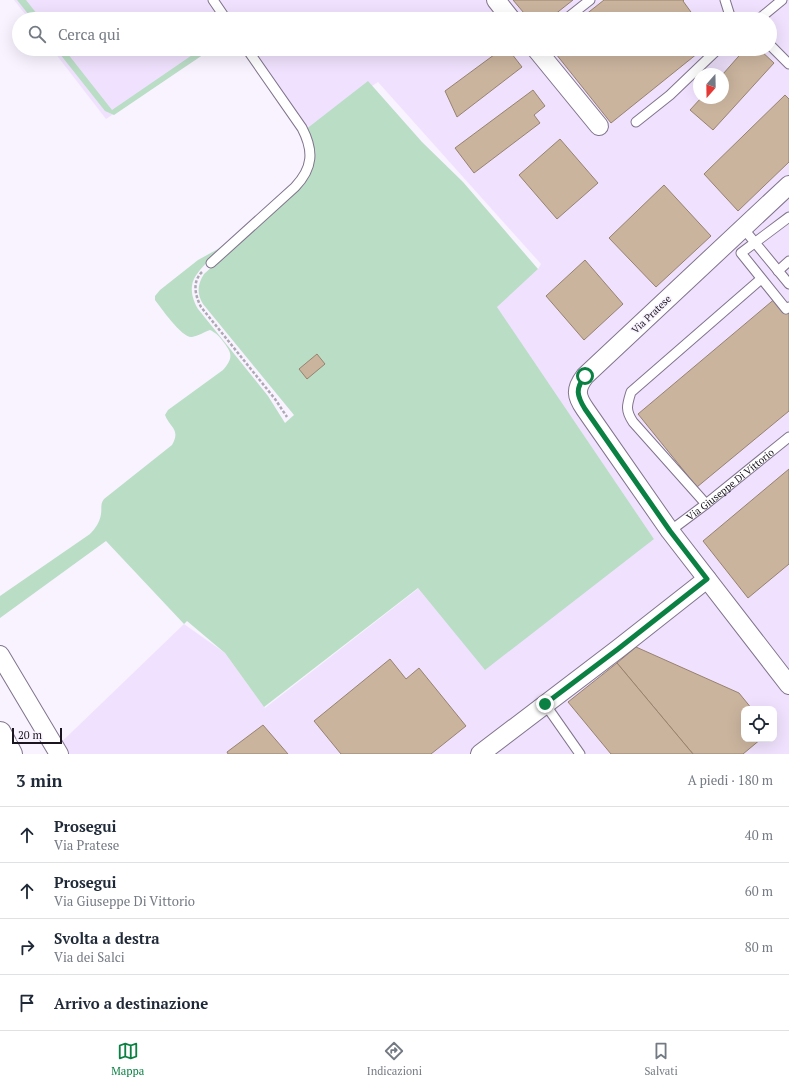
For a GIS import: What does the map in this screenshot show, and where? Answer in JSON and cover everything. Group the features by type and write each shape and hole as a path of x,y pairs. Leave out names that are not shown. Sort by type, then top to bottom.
{"highway":[{"path":"0,733 11,754"}],"street":[{"path":"496,0 505,12"},
{"path":"542,56 599,126"},
{"name":"Via Pratese","path":"670,531 579,400 578,387 585,376 640,323 789,185"},
{"path":"670,531 789,685"},
{"path":"480,754 707,579"},
{"path":"0,656 59,754"}],"lane":[{"path":"213,0 221,12"},
{"path":"575,12 590,0"},
{"path":"725,0 729,12"},
{"path":"759,12 774,0"},
{"path":"767,12 782,0"},
{"path":"777,52 789,64"},
{"path":"211,263 295,187 303,179 309,167 310,156 308,139 252,56"},
{"path":"636,122 670,95 711,56"},
{"path":"789,217 741,253 786,309 789,307"},
{"path":"743,228 789,284"},
{"path":"778,271 789,261"},
{"path":"706,504 633,422 629,416 626,406 631,392 761,279"},
{"name":"Via Giuseppe Di Vittorio","path":"670,531 789,437"},
{"path":"545,704 580,754"}],"path":[{"path":"211,263 197,280 195,294 198,301 208,316 275,399 287,417"}],"shaded area":[{"path":"14,0 789,0 789,754 49,754 184,624 225,653 265,708 419,588 654,539 496,306 538,269 541,264 378,82 307,129 251,56 777,56 777,12 23,12"},
{"path":"57,56 201,56 106,119"}],"green space":[{"path":"17,0 26,0 35,12 26,12"},
{"path":"62,56 70,56 112,110 191,56 201,56 114,115 105,111"},
{"path":"368,81 422,142 463,182 538,269 497,307 654,539 485,670 418,588 264,707 225,653 187,621 184,624 106,541 0,618 0,596 90,534 100,520 104,499 172,445 175,432 165,415 168,410 223,370 229,362 230,352 217,334 210,330 192,337 183,333 172,322 155,300 155,296 160,290 198,260 218,249 229,240 215,253 196,276 192,286 193,298 198,309 268,396 285,423 294,415 203,304 199,293 199,286 204,274 293,194 305,178 312,164 313,157 312,149 305,130"},
{"path":"270,88 281,103 287,113 276,97"},
{"path":"305,153 303,168 293,184 240,231 294,181 303,165"}],"building":[{"path":"513,0 573,0 558,12 523,12"},
{"path":"604,0 684,0 683,1 691,12 589,12"},
{"path":"492,56 513,56 522,67 457,117 445,91"},
{"path":"558,56 694,56 611,123"},
{"path":"739,56 766,56 774,63 713,130 690,110 696,104 729,104 728,68"},
{"path":"533,90 545,106 534,115 540,123 474,173 455,148"},
{"path":"785,95 789,99 789,162 738,211 704,174"},
{"path":"560,139 598,183 557,219 519,175"},
{"path":"664,185 711,236 656,287 609,238"},
{"path":"585,260 623,304 584,340 546,296"},
{"path":"777,297 789,313 789,411 697,487 638,414"},
{"path":"317,354 325,364 307,379 299,369"},
{"path":"789,469 789,564 748,598 703,541"},
{"path":"636,647 739,693 750,706 741,706 741,742 757,742 743,754 693,754 617,663"},
{"path":"390,659 406,679 419,668 466,726 431,754 341,754 314,721"},
{"path":"617,663 693,754 611,754 568,702"},
{"path":"263,725 288,754 228,754 227,752"}],"route":[{"path":"545,704 707,579 670,531 579,400 578,387 585,376"}]}
